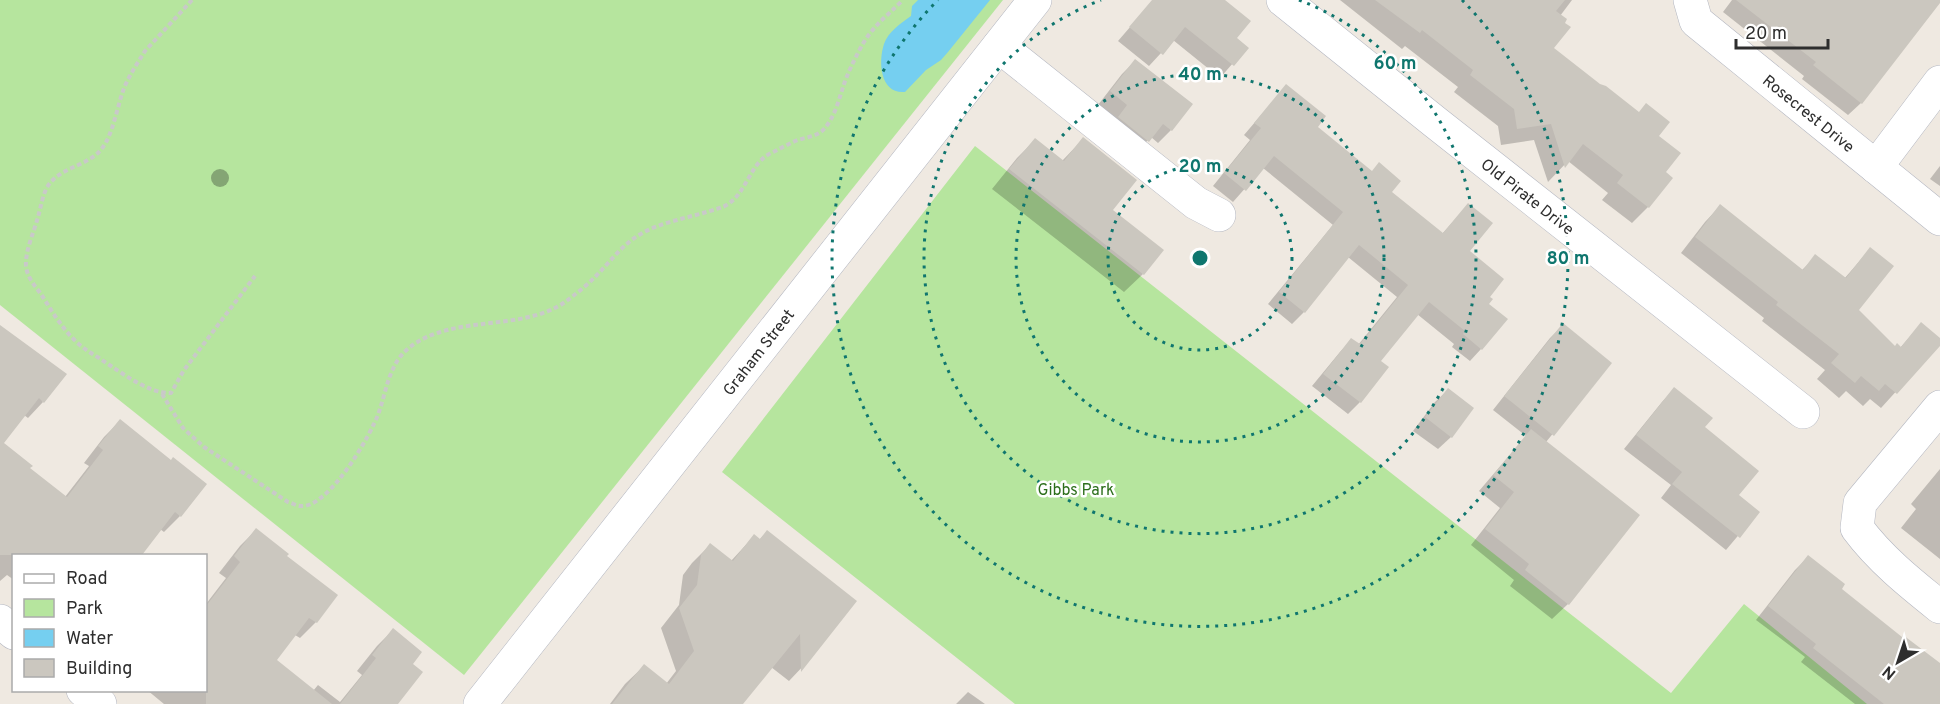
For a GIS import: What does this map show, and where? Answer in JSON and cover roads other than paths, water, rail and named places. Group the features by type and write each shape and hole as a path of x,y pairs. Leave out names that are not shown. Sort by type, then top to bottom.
{"street":[{"name":"Graham Street","path":"480,704 1035,0"},
{"name":"Old Pirate Drive","path":"1283,0 1803,412"},
{"name":"Rosecrest Drive","path":"1690,0 1696,21 1940,219"},
{"path":"999,46 1196,203 1219,215"},
{"path":"1876,167 1940,82"},
{"path":"1940,407 1860,503 1857,528 1872,548 1940,607"},
{"path":"0,621 12,631"},
{"path":"85,692 100,704"}],"water":[{"path":"918,0 990,0 941,60 926,70 905,92 897,91 890,88 883,76 882,51 888,36 911,16 912,6"}],"park label":[{"name":"Gibbs Park","path":"1076,489"}]}
